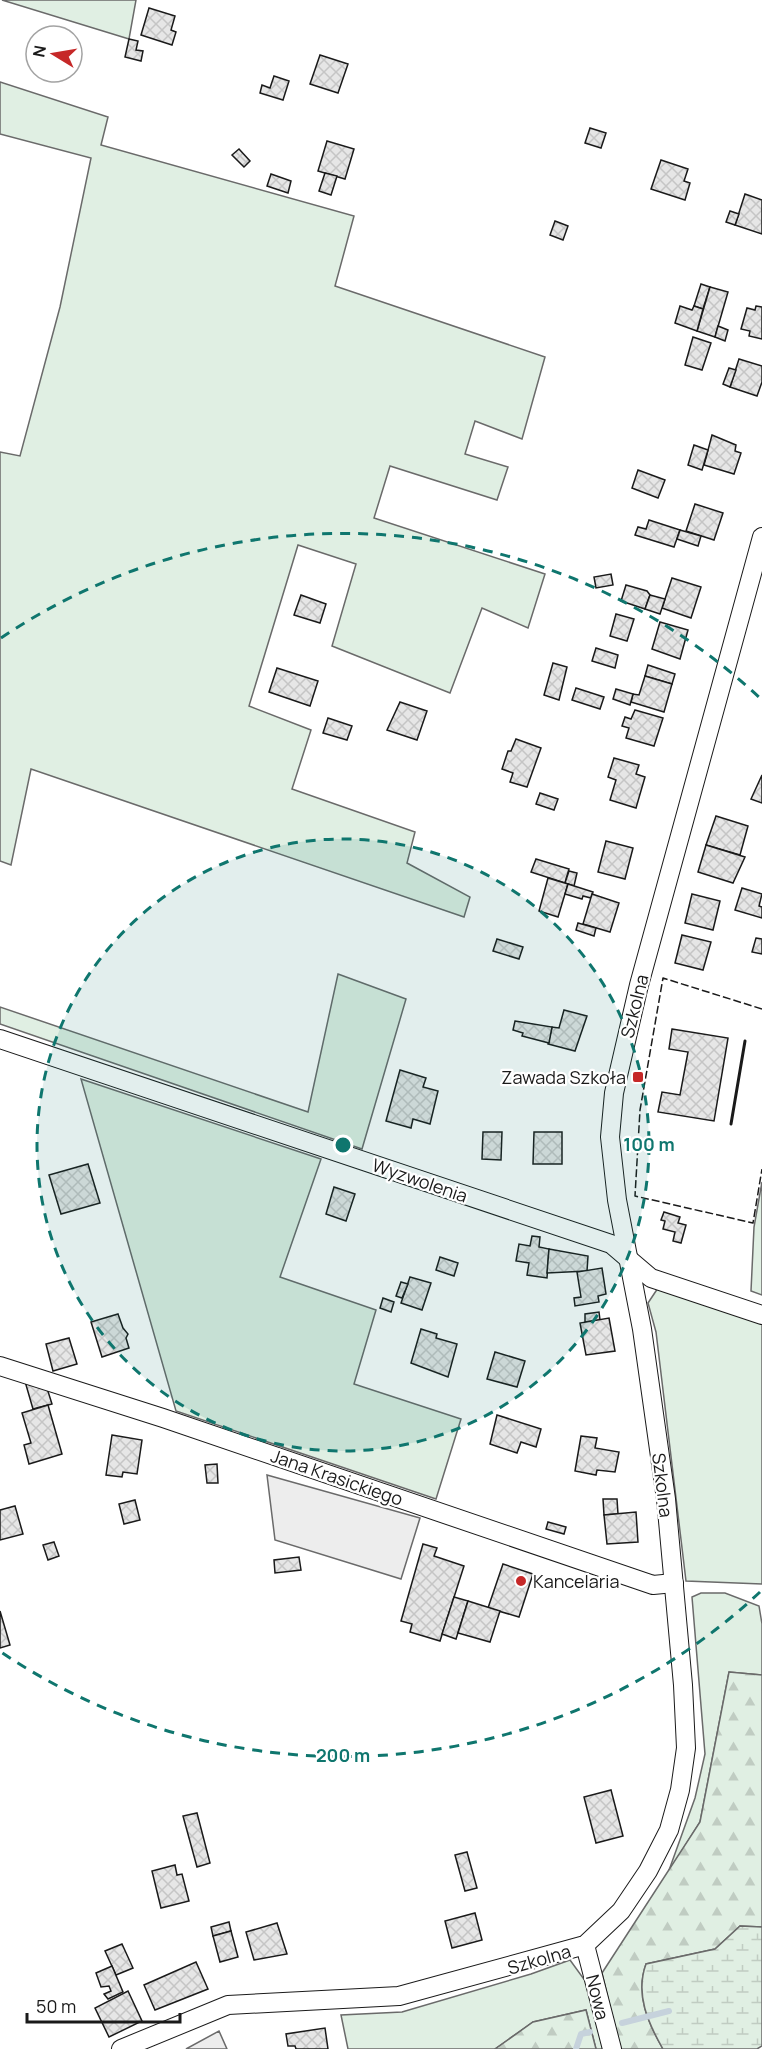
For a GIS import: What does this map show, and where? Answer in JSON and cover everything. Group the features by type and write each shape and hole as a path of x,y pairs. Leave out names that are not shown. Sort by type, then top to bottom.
{"street":[{"name":"Szkolna","path":"121,2049 228,2005 399,1996 585,1946 621,1911 648,1871 669,1830 680,1790 686,1748 674,1583 664,1487 642,1329 617,1200 610,1137 614,1093 639,985 762,537"},
{"name":"Wyzwolenia","path":"0,1039 611,1244 651,1278 762,1315"},
{"name":"Jana Krasickiego","path":"0,1366 653,1585 674,1583"},
{"name":"Nowa","path":"585,1946 612,2049"}],"green space":[{"path":"2,0 136,0 129,39"},
{"path":"0,82 108,117 101,145 354,216 335,286 545,357 522,439 475,421 465,454 508,467 497,500 390,466 374,518 545,574 528,628 482,608 450,693 332,646 356,564 298,545 249,706 311,730 292,789 415,832 407,863 470,897 464,917 31,769 11,865 0,861 0,452 20,456 60,307 91,158 0,134"},
{"path":"338,974 406,999 362,1149 0,1024 0,1007 308,1112"},
{"path":"81,1079 321,1159 280,1277 376,1310 354,1384 461,1419 436,1499 176,1411"},
{"path":"762,1182 762,1295 751,1291 754,1227"},
{"path":"658,1288 762,1322 762,1584 686,1581 656,1332 648,1303"},
{"path":"701,1593 725,1593 759,1606 762,1624 762,1675 729,1672 700,1822 668,1873 695,1798 705,1754 692,1597"},
{"path":"729,1672 762,1675 762,1927 740,1926 715,1949 646,1964 642,1986 645,2008 652,2029 663,2049 620,2049 602,1973 700,1822"},
{"path":"740,1926 762,1927 762,2046 757,2049 663,2049 652,2029 645,2008 642,1986 646,1964 715,1949"},
{"path":"570,1960 586,1982 603,2049 596,2049 586,2010 533,2022 495,2049 348,2049 341,2015 402,2012 531,1974"},
{"path":"586,2010 596,2049 495,2049 533,2022"}],"shaded area":[{"path":"267,1475 420,1518 401,1579 275,1540"},
{"path":"219,2031 227,2049 186,2049"}],"building":[{"path":"149,8 175,16 171,30 176,32 172,45 141,35"},
{"path":"129,39 138,41 136,50 143,51 141,61 125,57"},
{"path":"320,55 348,64 338,93 310,84"},
{"path":"274,76 289,81 283,100 260,93 262,85 270,88"},
{"path":"590,128 606,133 601,148 585,143"},
{"path":"327,141 354,149 345,179 318,171"},
{"path":"239,149 250,161 244,167 232,155"},
{"path":"661,160 688,169 684,181 690,183 685,200 651,189"},
{"path":"325,173 337,176 331,195 319,191"},
{"path":"271,174 291,181 288,193 267,186"},
{"path":"745,194 762,200 762,234 735,225"},
{"path":"730,211 739,214 735,225 726,222"},
{"path":"555,221 568,226 563,240 550,235"},
{"path":"701,284 710,287 703,309 694,306"},
{"path":"710,287 728,292 715,337 697,331"},
{"path":"680,306 692,310 694,306 703,309 697,331 675,323"},
{"path":"756,306 762,307 762,339 749,336 750,331 741,329 747,308 755,310"},
{"path":"718,326 728,330 725,341 715,337"},
{"path":"693,337 711,343 702,370 685,365"},
{"path":"739,359 762,366 762,382 757,396 730,387"},
{"path":"729,368 736,370 730,387 723,384"},
{"path":"712,435 736,445 735,451 741,453 734,474 704,465"},
{"path":"694,445 708,450 702,470 688,465"},
{"path":"638,470 665,480 658,498 632,488"},
{"path":"695,504 723,513 714,540 686,531"},
{"path":"649,520 680,530 674,547 635,535 638,527 646,529"},
{"path":"680,530 701,536 698,546 677,539"},
{"path":"611,574 613,585 596,588 594,577"},
{"path":"672,578 701,587 691,618 662,608"},
{"path":"626,585 647,591 650,595 645,609 621,601"},
{"path":"301,595 326,604 320,623 294,615"},
{"path":"650,595 665,599 660,614 645,609"},
{"path":"616,614 634,619 627,641 610,636"},
{"path":"660,622 688,630 680,659 652,649"},
{"path":"596,648 618,655 615,668 592,661"},
{"path":"553,663 567,667 559,700 544,695"},
{"path":"648,665 675,674 672,684 645,676"},
{"path":"277,668 318,681 310,706 269,692"},
{"path":"645,676 672,684 664,712 631,702 633,694 639,695"},
{"path":"576,688 604,697 600,709 572,700"},
{"path":"616,689 633,694 630,705 613,699"},
{"path":"400,702 427,711 417,740 387,730"},
{"path":"635,710 663,718 654,746 626,738 629,728 622,726 625,717 631,719"},
{"path":"328,718 352,726 347,740 323,733"},
{"path":"516,739 541,748 527,787 510,782 513,773 502,769 508,751 511,751"},
{"path":"614,758 639,765 636,774 645,777 636,808 610,800 616,780 608,777"},
{"path":"762,775 762,803 751,799"},
{"path":"540,793 558,799 554,810 536,804"},
{"path":"716,816 748,826 740,855 706,845"},
{"path":"606,841 633,848 625,879 598,872"},
{"path":"706,845 745,857 733,883 698,872"},
{"path":"536,859 569,869 565,883 531,872"},
{"path":"569,871 577,873 574,886 565,883"},
{"path":"548,878 568,884 558,917 539,911"},
{"path":"568,884 593,892 591,898 583,896 582,899 565,894"},
{"path":"742,888 762,894 759,906 762,907 762,918 735,910"},
{"path":"592,894 619,903 610,932 583,924"},
{"path":"692,894 720,901 713,930 685,923"},
{"path":"578,923 596,928 594,936 576,930"},
{"path":"682,935 711,942 703,970 675,963"},
{"path":"756,938 762,939 762,954 752,952"},
{"path":"497,939 523,947 519,959 493,951"},
{"path":"564,1010 587,1016 575,1051 548,1044 552,1027 559,1028"},
{"path":"515,1021 552,1027 549,1043 522,1036 523,1033 513,1030"},
{"path":"672,1029 728,1038 714,1121 658,1112 662,1092 680,1095 688,1052 669,1049"},
{"path":"400,1070 426,1078 423,1087 438,1091 430,1124 413,1119 411,1128 386,1121"},
{"path":"483,1132 502,1132 501,1160 482,1159"},
{"path":"534,1132 562,1132 562,1164 533,1164"},
{"path":"88,1164 100,1203 61,1214 49,1175"},
{"path":"334,1187 355,1194 346,1221 326,1214"},
{"path":"664,1212 680,1217 678,1223 686,1225 681,1243 673,1241 675,1232 663,1229 665,1221 661,1220"},
{"path":"532,1236 540,1237 539,1247 549,1249 547,1278 527,1275 529,1263 516,1261 519,1244 530,1246"},
{"path":"549,1249 588,1256 587,1271 547,1273"},
{"path":"440,1257 458,1263 454,1276 436,1270"},
{"path":"602,1268 606,1294 598,1296 599,1302 575,1306 574,1298 581,1297 577,1272"},
{"path":"410,1277 431,1283 422,1310 401,1303"},
{"path":"401,1282 408,1284 402,1298 396,1296"},
{"path":"383,1298 394,1302 391,1312 380,1308"},
{"path":"599,1312 600,1320 585,1322 585,1314"},
{"path":"118,1314 128,1334 126,1338 129,1348 102,1357 91,1322"},
{"path":"609,1318 615,1351 586,1355 580,1323"},
{"path":"421,1329 437,1334 436,1338 457,1344 448,1377 411,1363"},
{"path":"69,1338 77,1364 53,1371 46,1344"},
{"path":"495,1352 525,1361 517,1387 487,1379"},
{"path":"24,1378 46,1385 52,1404 33,1409"},
{"path":"48,1405 62,1454 29,1464 24,1445 31,1443 22,1413"},
{"path":"497,1415 541,1429 536,1447 521,1442 517,1453 490,1444"},
{"path":"112,1435 142,1440 137,1474 123,1472 122,1477 106,1475"},
{"path":"581,1436 597,1438 595,1448 619,1452 615,1472 597,1470 596,1475 575,1471"},
{"path":"217,1464 218,1483 207,1483 205,1465"},
{"path":"603,1499 617,1499 618,1514 604,1515"},
{"path":"135,1500 140,1520 124,1524 119,1504"},
{"path":"15,1506 23,1534 0,1540 0,1510"},
{"path":"636,1512 638,1542 607,1544 604,1515"},
{"path":"548,1522 566,1527 564,1534 546,1529"},
{"path":"54,1542 59,1556 48,1560 43,1545"},
{"path":"423,1544 437,1548 434,1556 464,1566 440,1641 410,1632 412,1624 401,1621"},
{"path":"299,1557 301,1570 275,1573 274,1560"},
{"path":"503,1564 533,1574 519,1617 488,1608"},
{"path":"454,1597 468,1601 456,1639 442,1634"},
{"path":"468,1601 500,1611 490,1642 458,1633"},
{"path":"0,1611 10,1645 0,1648"},
{"path":"611,1790 623,1836 596,1843 584,1797"},
{"path":"197,1813 210,1863 197,1867 183,1816"},
{"path":"467,1852 477,1888 465,1891 455,1855"},
{"path":"175,1865 177,1875 182,1874 189,1901 161,1908 152,1871"},
{"path":"475,1913 482,1940 452,1948 445,1921"},
{"path":"229,1922 231,1931 213,1936 211,1927"},
{"path":"277,1923 287,1954 254,1960 246,1932"},
{"path":"231,1931 238,1957 220,1962 213,1936"},
{"path":"122,1944 133,1968 116,1975 105,1951"},
{"path":"196,1962 208,1989 155,2010 144,1985"},
{"path":"112,1966 123,1992 108,1999 104,1994 111,1991 109,1986 101,1987 96,1973"},
{"path":"128,1991 142,2021 109,2037 95,2008"},
{"path":"325,2028 328,2049 296,2049 295,2046 288,2046 286,2034"}],"waterway":[{"path":"622,2023 669,2011"},
{"path":"576,2049 581,2034 590,2032"}],"fence":[{"path":"762,1009 663,978 640,1110 635,1196 753,1223 762,1169"}],"wall":[{"path":"731,1124 745,1041"}],"place":[{"name":"Zawada Szkoła","path":"638,1077"},
{"name":"Kancelaria","path":"521,1581"}]}
